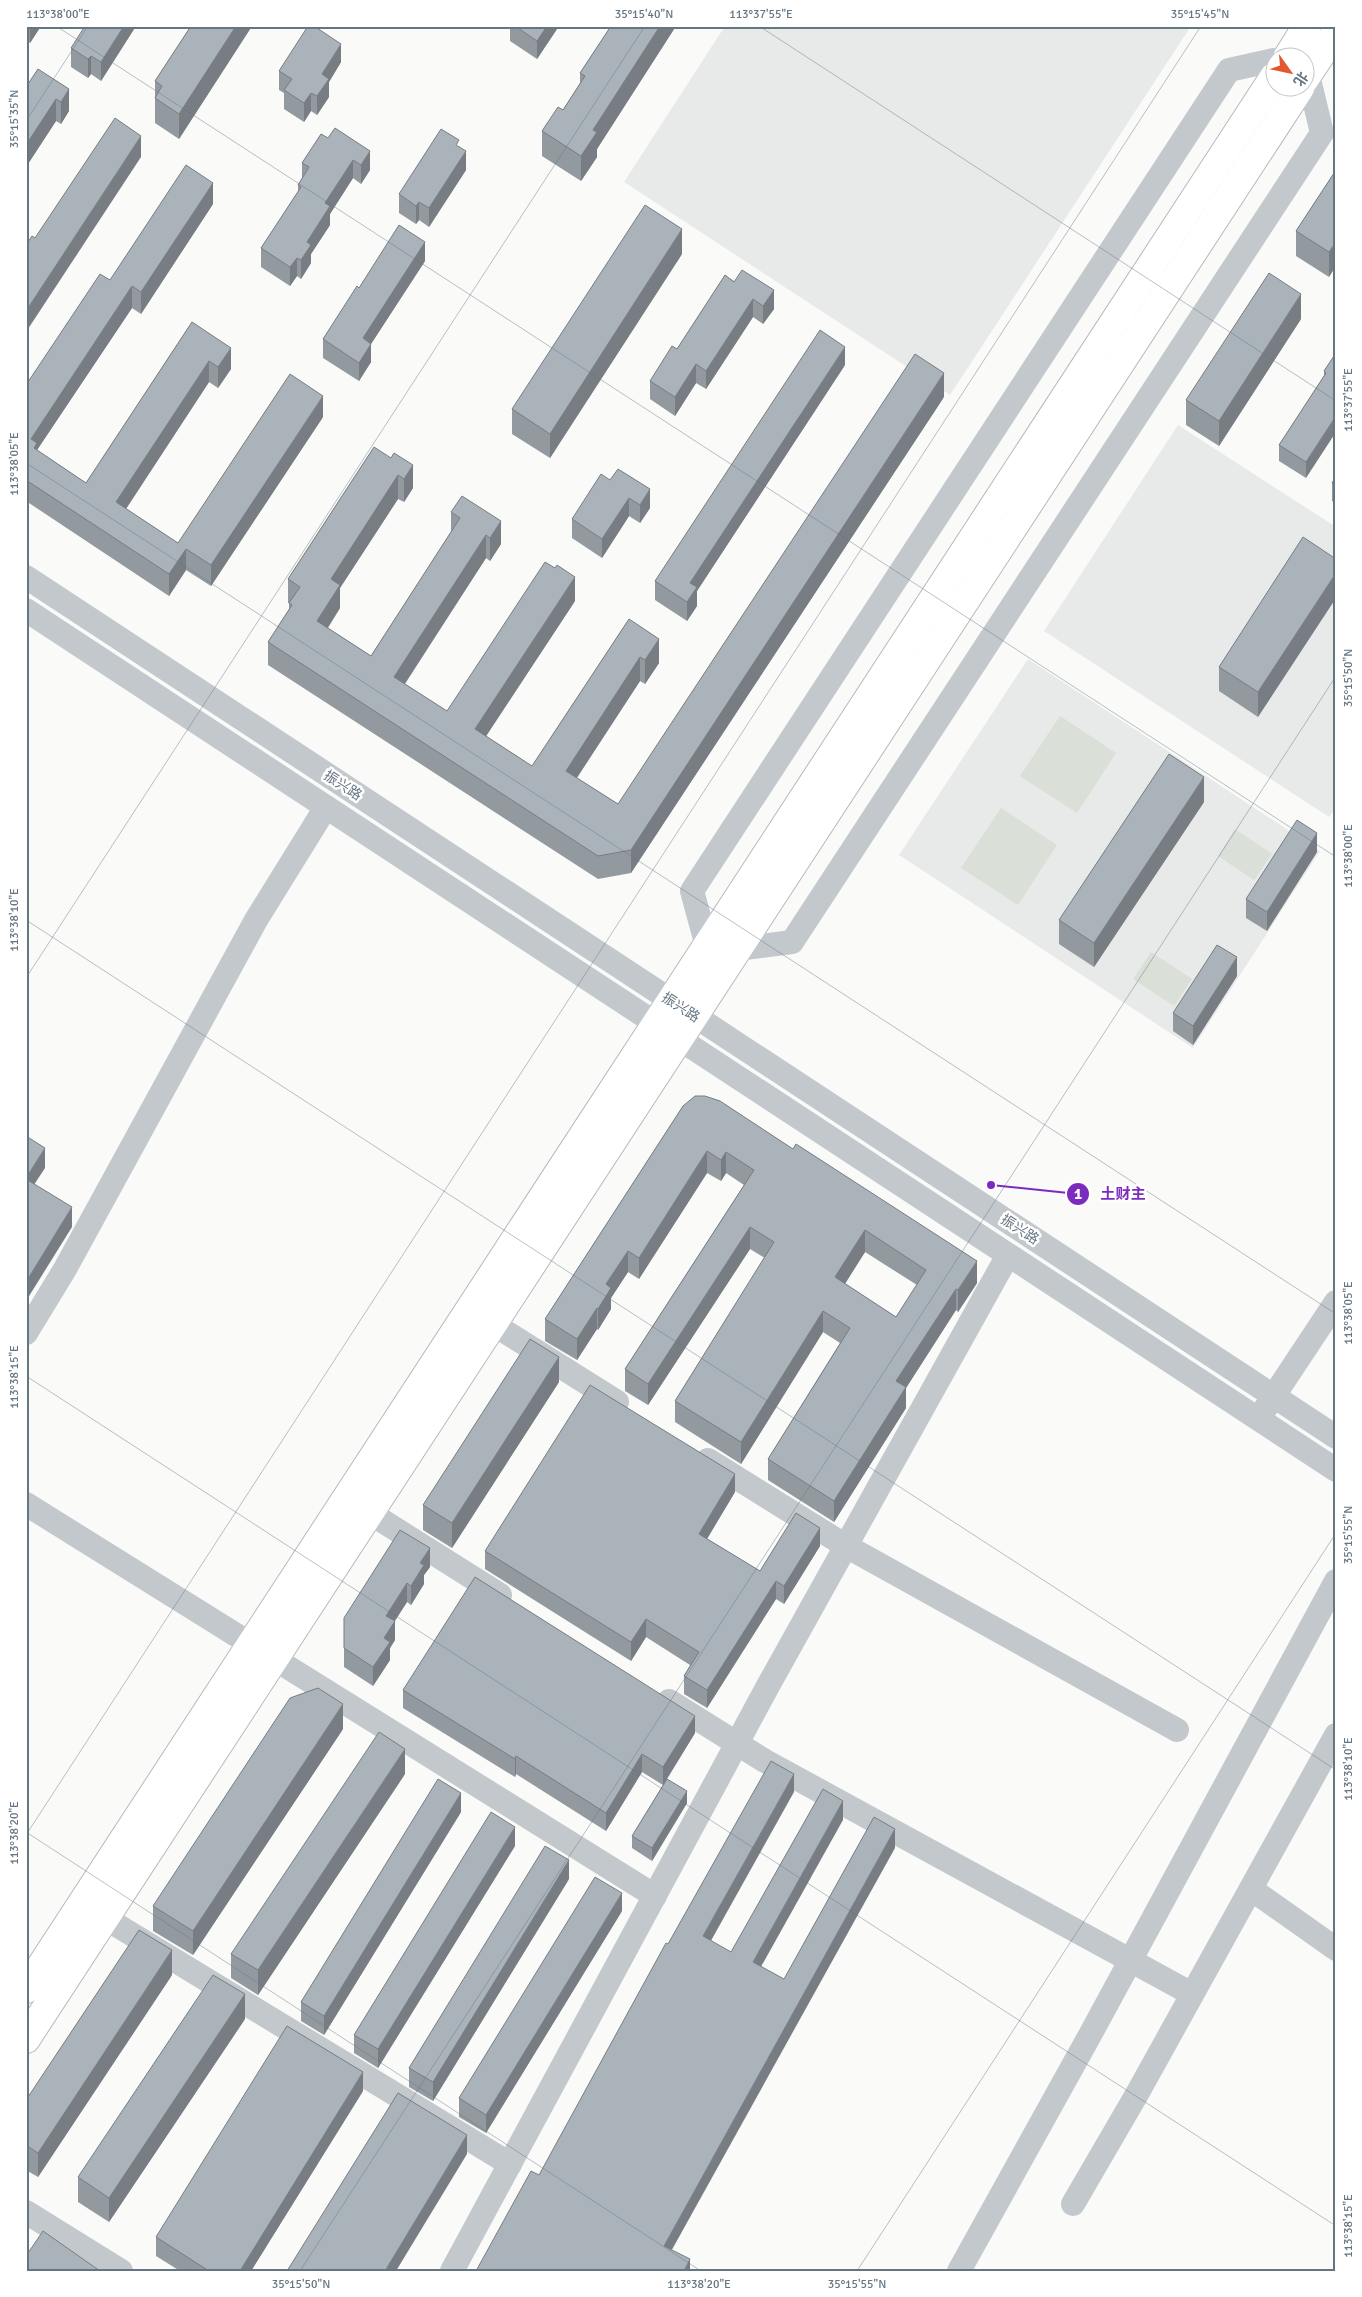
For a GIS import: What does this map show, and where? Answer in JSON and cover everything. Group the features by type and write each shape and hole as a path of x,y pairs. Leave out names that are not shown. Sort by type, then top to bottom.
{"main road":[{"path":"1293,48 1307,26"},
{"path":"1314,63 1330,34"},
{"path":"26,1989 1264,92"},
{"path":"26,2039 1293,98"}],"street":[{"path":"708,946 692,891 1229,70 1264,62"},
{"path":"738,949 792,942 1322,134 1310,98"},
{"name":"振兴路","path":"26,577 1336,1437"},
{"name":"振兴路","path":"26,610 1336,1470"},
{"path":"26,1333 65,1269 256,920 326,807"},
{"path":"452,2271 737,1744 1008,1255"},
{"path":"1258,1419 1336,1302"},
{"path":"493,1324 636,1414"},
{"path":"686,1446 846,1546 1176,1730"},
{"path":"26,1504 655,1896"},
{"path":"370,1513 520,1607"},
{"path":"959,2271 1336,1581"},
{"path":"654,1691 765,1761 1192,1994"},
{"path":"1074,2204 1336,1735"},
{"path":"1251,1888 1336,1949"},
{"path":"105,1918 510,2164"},
{"path":"26,2212 121,2271"}],"shaded area":[{"path":"725,26 1191,26 950,395 624,182"},
{"path":"1178,425 1336,527 1336,807 1329,817 1044,631"},
{"path":"1028,659 1320,851 1193,1048 899,855"},
{"path":"1060,716 1116,753 1077,813 1020,776"},
{"path":"1001,808 1057,845 1018,905 961,868"},
{"path":"1235,829 1272,854 1254,880 1218,856"},
{"path":"1151,952 1192,979 1174,1006 1133,979"}],"building":[{"path":"85,26 124,26 101,62 91,56 88,59 71,48"},
{"path":"191,26 236,26 179,114 155,98 162,86 155,81"},
{"path":"308,26 314,26 341,44 322,74 329,79 317,96 311,93 304,103 284,90 292,79 279,71"},
{"path":"515,26 547,26 537,41"},
{"path":"611,26 660,26 593,130 597,132 581,156 542,131 558,107 563,110 585,76 580,73"},
{"path":"38,69 69,89 61,102 56,99 26,145 26,87"},
{"path":"115,118 141,136 26,311 26,245 32,236 35,238"},
{"path":"335,128 370,151 361,165 353,160 325,203 330,206 307,242 311,245 301,260 297,258 290,267 261,248 301,187 298,185 309,167 302,163 321,134 328,138"},
{"path":"441,129 459,140 456,145 466,151 429,208 419,202 416,206 399,194"},
{"path":"186,165 213,183 141,292 132,286 31,439 37,443 34,448 86,483 192,322 231,348 218,367 209,361 116,502 178,543 290,374 323,396 211,565 186,549 169,574 26,480 26,385 100,274 110,280"},
{"path":"1336,170 1336,242 1329,252 1296,231"},
{"path":"645,205 682,229 550,434 512,409"},
{"path":"399,225 425,242 363,338 371,344 359,363 323,339 357,286 359,288"},
{"path":"742,270 774,290 763,306 753,299 706,371 696,364 675,397 650,381 672,346 677,349 725,275 734,282"},
{"path":"1269,273 1301,294 1219,421 1186,400"},
{"path":"820,330 845,347 690,583 697,587 687,602 655,581"},
{"path":"1336,353 1336,416 1306,462 1279,445 1326,373 1324,371"},
{"path":"915,354 944,373 631,850 598,856 268,642 292,605 289,603 300,587 288,579 374,447 391,458 394,453 413,465 404,479 398,475 331,579 340,585 317,621 371,656 460,518 451,512 462,496 501,521 490,538 486,535 394,677 447,711 545,562 555,568 557,565 575,577 475,729 532,766 629,619 659,639 645,660 640,657 566,771 618,804"},
{"path":"618,469 650,489 640,505 629,498 602,539 572,519 601,474 610,480"},
{"path":"1336,476 1336,485 1332,483"},
{"path":"1303,537 1336,559 1336,573 1258,692 1219,667"},
{"path":"1169,754 1204,777 1094,943 1059,920"},
{"path":"1297,820 1317,833 1267,912 1246,899"},
{"path":"1217,945 1237,957 1193,1026 1173,1013"},
{"path":"695,1096 705,1096 720,1101 793,1149 796,1144 977,1261 958,1290 956,1289 896,1381 906,1387 834,1501 768,1459 850,1328 823,1311 741,1442 675,1401 774,1242 750,1227 648,1384 625,1369 754,1170 726,1152 721,1160 707,1151 639,1258 628,1251 606,1284 611,1288 577,1339 545,1319 683,1106","holes":["865,1230 926,1270 896,1317 835,1277"]},
{"path":"26,1136 45,1148 26,1178"},
{"path":"26,1179 72,1207 26,1282"},
{"path":"530,1339 559,1357 452,1523 423,1505"},
{"path":"590,1385 735,1474 699,1534 760,1571 796,1513 820,1528 784,1586 776,1581 707,1690 684,1676 699,1652 646,1619 631,1642 485,1551"},
{"path":"400,1530 430,1548 420,1563 424,1565 411,1586 407,1583 386,1616 395,1621 384,1638 390,1642 373,1667 344,1648 344,1618"},
{"path":"475,1577 695,1716 663,1767 642,1754 606,1813 516,1756 515,1759 403,1690"},
{"path":"318,1688 343,1704 193,1931 153,1906 290,1698"},
{"path":"379,1732 405,1749 258,1970 231,1954"},
{"path":"771,1761 794,1774 703,1936 731,1952 823,1789 843,1801 753,1962 784,1979 874,1817 895,1829 664,2246 690,2259 684,2271 476,2271 531,2171 539,2175 666,1943 668,1944"},
{"path":"438,1779 461,1793 324,2016 301,2002"},
{"path":"667,1779 687,1791 652,1848 632,1836"},
{"path":"491,1812 515,1827 378,2049 354,2035"},
{"path":"545,1846 569,1860 433,2082 409,2068"},
{"path":"595,1877 622,1893 486,2115 459,2098"},
{"path":"139,1930 172,1950 38,2153 26,2145 26,2100"},
{"path":"213,1975 245,1994 109,2198 78,2177"},
{"path":"287,2026 363,2072 240,2271 209,2271 156,2237"},
{"path":"398,2093 467,2135 385,2271 287,2271"},
{"path":"43,2231 100,2271 26,2271 26,2256"}],"place":[{"name":"土财主","path":"991,1185"}]}
